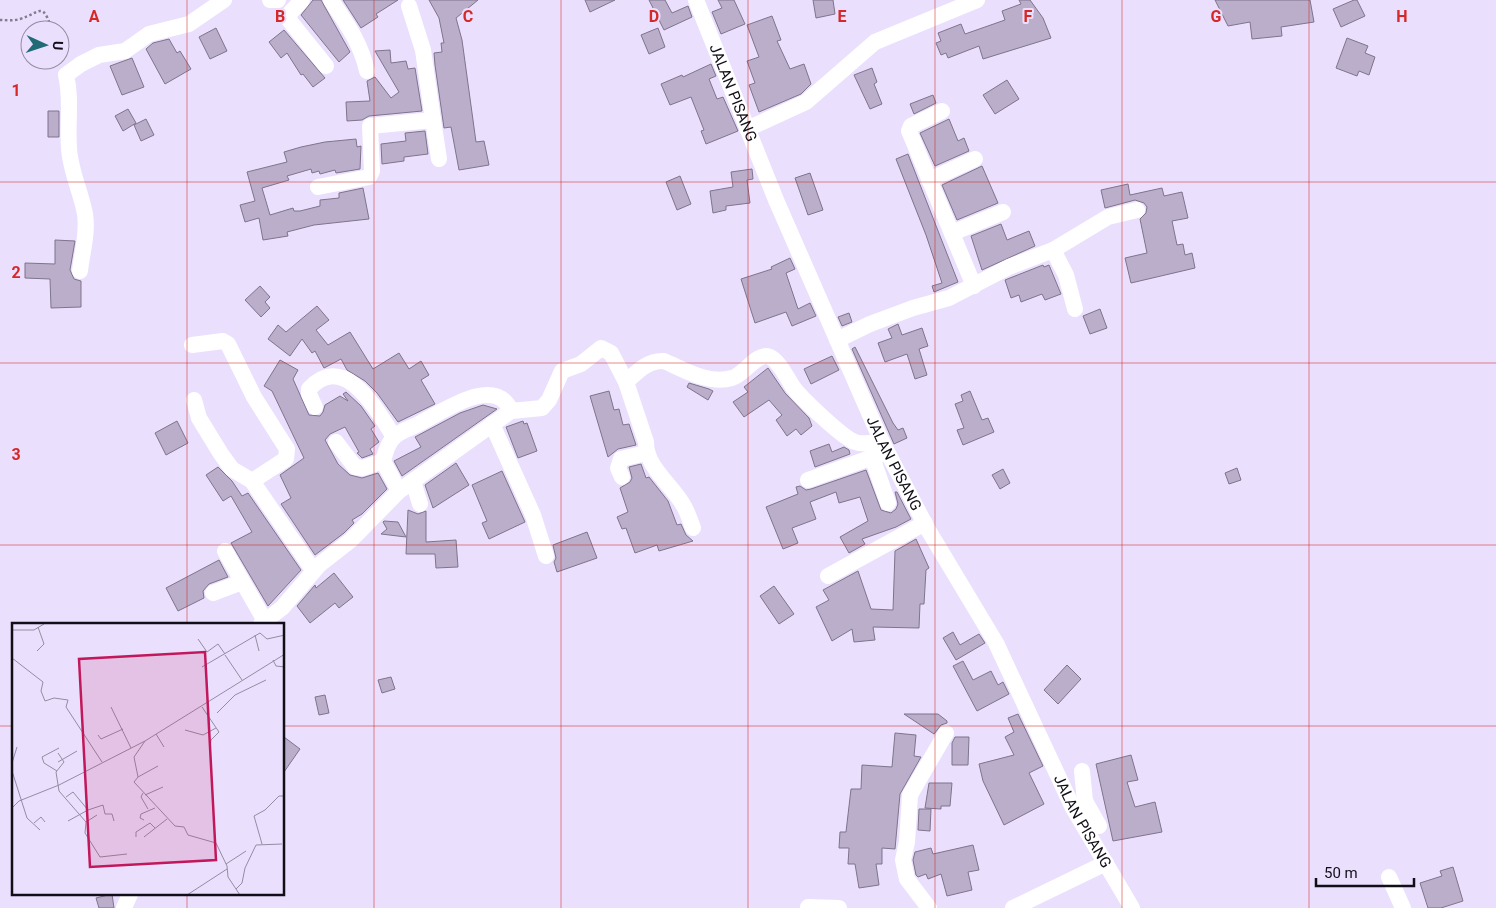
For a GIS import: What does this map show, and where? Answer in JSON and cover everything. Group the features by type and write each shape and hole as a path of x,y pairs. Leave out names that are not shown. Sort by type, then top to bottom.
{"street":[{"path":"80,271 86,229 85,215 70,163 68,146 69,88 66,75 81,64 99,55 125,51 150,34 189,24 224,0"},
{"path":"270,0 278,0"},
{"path":"302,0 290,13 289,20 326,66"},
{"path":"331,0 352,29 362,49 367,71"},
{"name":"JALAN PISANG","path":"696,0 747,129 880,450 996,643 1079,804 1106,864 1132,908"},
{"path":"747,129 806,102 875,42 977,0"},
{"path":"411,2 423,50 439,158"},
{"path":"942,111 912,126 909,131 974,286"},
{"path":"318,187 369,177 372,171 370,126 434,120"},
{"path":"929,180 975,159"},
{"path":"836,340 870,324 913,308 949,298 1009,267 1053,250 1108,217 1137,210"},
{"path":"952,233 1002,212"},
{"path":"1053,250 1066,275 1075,309"},
{"path":"192,345 223,341 228,344 254,397 287,450 286,459 252,481"},
{"path":"225,551 263,623 290,601 313,570 351,540 399,491 511,411 542,408 549,400 562,371 581,364 601,348 611,353 626,382 646,442 646,452 651,462 683,504 693,528"},
{"path":"626,382 657,361 664,361 709,380 732,378 741,375 760,356 768,356 774,360 800,395 854,442 868,444 880,450"},
{"path":"316,407 308,394 309,389 330,376 337,376 357,387 376,409 394,437"},
{"path":"336,442 355,467 363,468 383,461 394,437 443,410 481,395 498,397 509,406 511,411"},
{"path":"194,400 199,418 224,459 237,472 252,481 313,570"},
{"path":"492,424 533,515 546,556"},
{"path":"808,480 880,450"},
{"path":"880,450 888,503"},
{"path":"622,478 618,468 621,459 646,452"},
{"path":"383,461 399,491"},
{"path":"413,481 420,504"},
{"path":"828,576 925,523"},
{"path":"213,593 242,582"},
{"path":"929,908 907,879 903,860 907,842 910,794 946,733"},
{"path":"1082,771 1079,804 1099,826"},
{"path":"1013,908 1106,864"},
{"path":"1389,877 1403,908"},
{"path":"124,908 129,896"},
{"path":"808,907 839,908"}],"path":[{"path":"0,20 20,19 38,10 42,10 46,13 48,20"}],"building":[{"path":"313,0 321,0 350,52 339,62 301,15"},
{"path":"343,0 398,0 376,14 378,17 361,28"},
{"path":"429,0 478,0 456,18 462,40 476,142 484,141 489,165 459,170 451,127 444,128 434,53 442,52 441,43 444,43 439,18"},
{"path":"585,0 615,0 590,12"},
{"path":"649,0 665,0 672,13 688,6 692,17 664,30"},
{"path":"718,0 734,0 745,24 721,34 712,12 722,8"},
{"path":"813,0 833,0 835,14 816,18"},
{"path":"1019,0 1030,0 1043,18 1051,38 983,59 979,46 948,58 946,53 941,55 936,43 941,41 938,33 961,24 965,34 1005,20 1002,11 1021,4"},
{"path":"1215,0 1310,0 1314,22 1281,27 1282,36 1252,39 1250,22 1228,26"},
{"path":"1357,0 1365,16 1341,27 1333,9"},
{"path":"772,16 781,40 777,41 790,69 804,64 811,84 801,94 759,112 749,85 755,83 747,61 759,57 747,25"},
{"path":"216,28 227,51 210,59 199,37"},
{"path":"658,28 665,47 649,54 641,35"},
{"path":"284,30 325,78 313,87 303,74 301,75 287,53 281,58 269,42"},
{"path":"1347,38 1368,46 1365,53 1375,57 1369,75 1359,71 1357,76 1336,68"},
{"path":"169,39 177,53 180,51 191,69 165,84 146,49 153,43"},
{"path":"390,50 391,63 406,61 408,69 415,68 422,111 369,116 362,120 347,121 346,102 370,101 367,81 375,77 391,98 399,92 375,51"},
{"path":"132,58 144,87 122,95 110,66"},
{"path":"711,64 716,76 709,79 717,99 723,97 738,131 706,144 701,131 704,130 691,97 670,105 661,84 682,75 683,77"},
{"path":"872,68 877,82 874,84 882,104 870,109 854,75"},
{"path":"1007,80 1019,99 995,114 983,95"},
{"path":"933,95 936,103 914,114 910,104"},
{"path":"128,109 136,123 123,131 115,116"},
{"path":"48,111 59,111 59,137 48,137"},
{"path":"146,119 154,135 141,141 134,125"},
{"path":"949,119 958,141 964,138 969,151 935,166 920,133"},
{"path":"425,131 428,154 404,157 404,161 382,164 381,144 406,141 405,133"},
{"path":"356,139 357,147 361,146 360,169 336,173 335,170 320,174 319,171 312,173 311,169 287,176 289,180 262,188 270,215 293,208 294,211 300,211 320,206 320,200 339,198 339,193 363,188 369,219 314,225 287,232 288,236 263,240 259,218 245,222 240,205 255,201 247,172 287,162 284,152 325,142"},
{"path":"908,154 958,282 934,292 932,286 942,283 926,235 896,159"},
{"path":"982,166 998,203 957,220 942,185"},
{"path":"752,169 753,179 747,180 750,203 726,206 726,210 713,213 710,191 733,187 731,172"},
{"path":"810,173 823,210 808,215 795,178"},
{"path":"680,176 691,204 677,210 666,182"},
{"path":"1128,184 1130,195 1162,188 1164,196 1182,192 1188,218 1172,221 1177,245 1183,244 1185,255 1192,253 1195,268 1131,283 1125,258 1147,253 1140,219 1146,213 1147,207 1144,203 1135,200 1105,208 1101,190"},
{"path":"1001,224 1007,240 1029,231 1035,246 982,270 971,236"},
{"path":"55,240 75,241 70,270 74,279 81,281 81,307 51,308 50,279 25,278 25,263 55,264"},
{"path":"790,258 795,269 786,273 798,309 810,303 816,316 792,326 786,312 755,323 741,279 772,269 771,267"},
{"path":"1043,265 1044,267 1049,265 1061,294 1045,300 1042,294 1021,302 1019,295 1011,298 1005,280"},
{"path":"260,286 270,297 265,302 270,308 261,317 245,300"},
{"path":"317,306 329,320 316,330 328,345 350,332 373,369 399,353 409,369 421,361 429,375 421,380 435,404 398,422 377,393 365,381 347,370 341,359 324,368 315,351 312,353 302,339 290,356 268,339 278,325 286,332"},
{"path":"1100,309 1107,328 1090,334 1083,316"},
{"path":"849,313 852,322 842,326 838,317"},
{"path":"898,324 902,335 922,328 928,346 919,349 927,375 915,379 907,354 885,362 878,343 892,338 888,329"},
{"path":"855,347 893,423 898,430 903,428 907,438 894,444 852,349"},
{"path":"832,356 839,370 811,384 804,369"},
{"path":"280,360 298,370 293,379 309,415 320,416 325,405 340,396 348,401 343,394 346,392 361,406 375,426 371,429 379,442 370,449 373,454 362,458 357,453 359,452 345,427 330,434 325,440 338,464 350,475 362,478 378,473 387,489 362,514 352,520 354,523 344,533 315,555 281,504 291,498 280,475 304,458 272,391 264,386"},
{"path":"768,368 785,393 809,418 812,426 801,435 796,429 787,436 776,420 782,415 769,400 744,417 733,402 748,392 744,387"},
{"path":"689,383 713,391 708,400 687,387"},
{"path":"609,391 614,410 619,409 623,425 629,424 636,445 618,449 608,457 590,396"},
{"path":"970,391 982,420 988,418 994,432 963,445 957,430 964,428 955,404 963,401 961,395"},
{"path":"483,405 497,409 402,476 394,461 421,447 415,437 460,413"},
{"path":"177,421 188,443 166,455 155,433"},
{"path":"523,421 524,424 527,423 537,451 518,458 506,427"},
{"path":"829,444 832,452 844,447 849,450 850,454 815,467 810,451"},
{"path":"456,463 469,485 433,508 425,485"},
{"path":"641,464 646,478 649,477 668,501 677,525 681,524 686,535 693,541 659,551 657,545 635,553 626,528 622,529 617,517 628,512 620,488 630,482 632,478 629,467"},
{"path":"218,467 232,481 242,496 248,493 301,570 268,606 231,543 252,532 231,496 223,501 206,475"},
{"path":"1237,468 1241,480 1229,484 1225,473"},
{"path":"1003,469 1010,483 1000,489 992,475"},
{"path":"866,470 881,510 891,513 896,509 898,504 895,492 897,492 911,519 896,527 862,539 865,544 849,553 840,537 868,521 860,497 839,503 836,492 810,502 816,519 792,528 798,543 783,549 766,507 798,494 796,487 800,486 806,490 811,489"},
{"path":"502,471 525,522 489,539 482,523 487,521 472,485"},
{"path":"408,510 418,514 426,511 426,542 456,540 458,567 436,568 435,554 406,554"},
{"path":"384,521 398,522 406,537 381,534 387,529"},
{"path":"587,532 597,558 557,572 554,562 556,558 553,545"},
{"path":"916,539 929,568 926,570 924,604 920,604 919,628 873,627 875,640 854,642 852,629 832,641 816,607 829,600 823,590 858,571 871,609 893,610 895,551"},
{"path":"219,560 228,577 209,584 203,591 204,598 178,611 166,588"},
{"path":"334,573 353,597 339,608 335,603 310,623 297,606 315,585 316,588"},
{"path":"774,586 794,614 779,624 760,596"},
{"path":"953,632 960,645 979,634 985,643 956,660 943,638"},
{"path":"963,661 973,680 991,671 998,685 1003,682 1009,694 977,711 953,666"},
{"path":"1067,665 1081,679 1058,704 1044,690"},
{"path":"391,677 395,689 382,693 378,680"},
{"path":"325,695 329,713 319,715 315,697"},
{"path":"904,714 938,714 947,723 941,725 934,734"},
{"path":"1018,714 1043,766 1029,773 1044,804 1004,825 983,781 979,764 1014,755 1005,737 1014,732 1008,718"},
{"path":"895,733 916,735 914,756 921,757 900,794 895,849 882,848 882,864 876,864 879,885 859,888 855,864 848,864 849,848 839,848 840,832 846,832 851,789 861,789 862,765 892,767"},
{"path":"955,737 969,737 968,765 952,765 952,743"},
{"path":"285,738 300,749 285,771"},
{"path":"1131,755 1138,780 1127,782 1135,807 1155,802 1162,832 1113,841 1096,764"},
{"path":"929,783 952,783 950,806 941,806 941,809 925,808"},
{"path":"919,809 931,809 930,831 918,830"},
{"path":"973,845 979,870 968,872 972,890 947,896 941,874 928,879 926,874 918,877 916,875 913,860 915,852 931,848 933,854"},
{"path":"1453,867 1463,901 1441,908 1428,908 1420,883 1442,876 1440,871"},
{"path":"112,896 114,908 99,908 96,898"}]}
